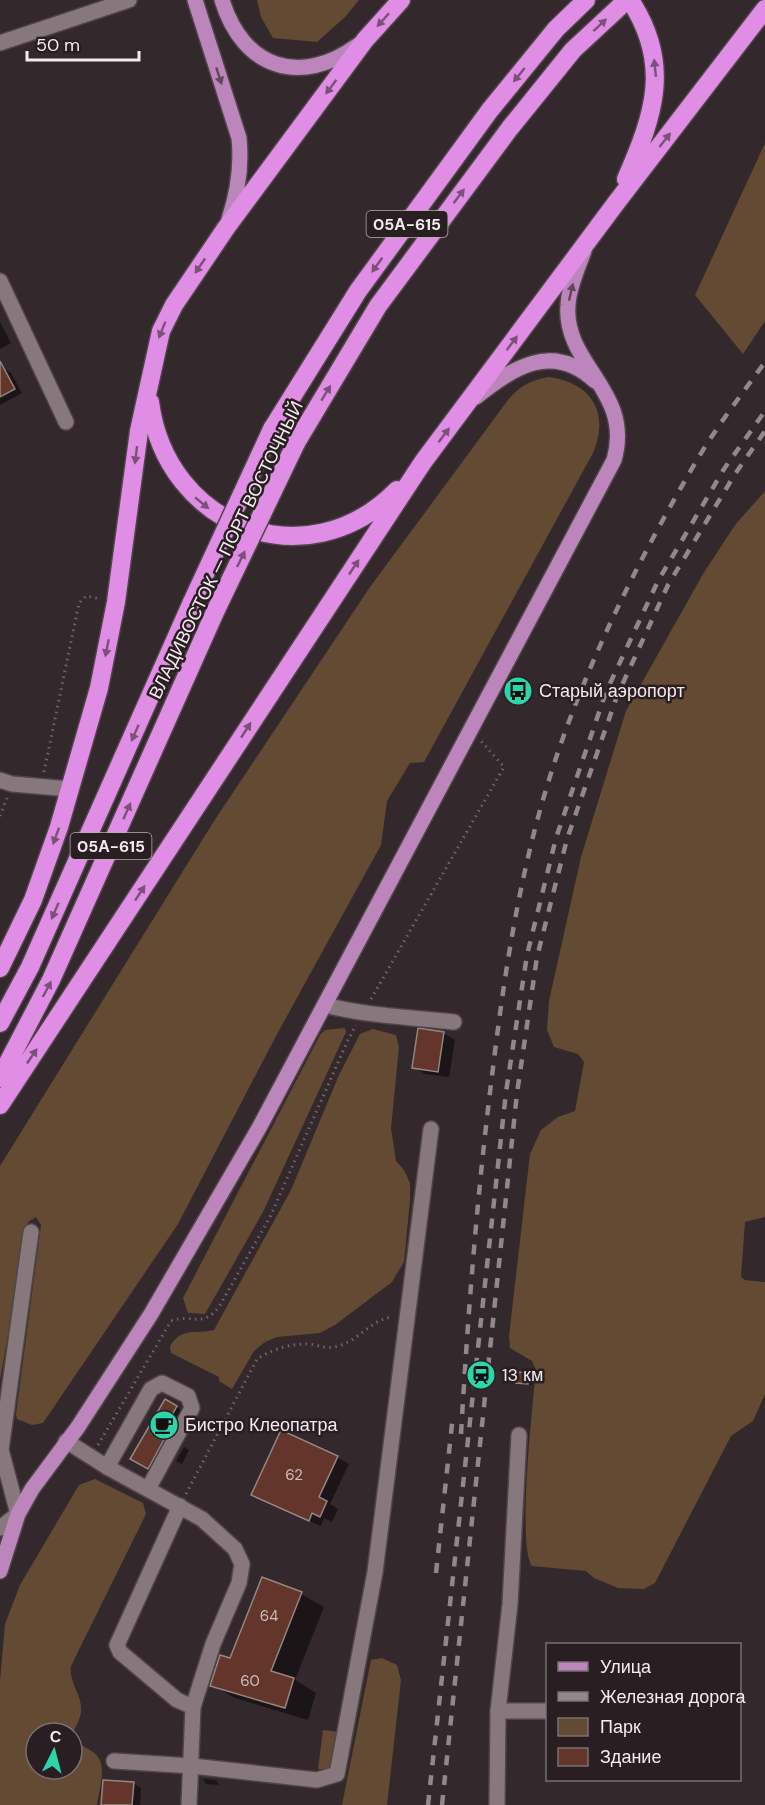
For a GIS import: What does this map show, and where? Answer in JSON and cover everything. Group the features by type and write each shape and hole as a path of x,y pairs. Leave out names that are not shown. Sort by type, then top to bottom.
{"highway":[{"path":"0,968 33,900 70,789 99,688 116,602 139,431 160,332 174,304 226,228 365,40 401,0"},
{"name":"ВЛАДИВОСТОК — ПОРТ ВОСТОЧНЫЙ","path":"0,1023 30,967 272,429 358,291 490,110 556,29 586,0"},
{"path":"616,203 644,139 655,96 656,74 651,45 644,24 628,0"},
{"name":"ВЛАДИВОСТОК — ПОРТ ВОСТОЧНЫЙ","path":"0,1078 51,980 215,612 296,443 378,306 510,128 573,50 628,0"},
{"path":"0,1105 423,462 588,240 765,9"},
{"path":"154,356 149,400 158,444 168,464 196,498 235,524 282,535 307,535 331,530 375,509 423,462"}],"main road":[{"path":"195,0 239,138 242,160 239,183 226,228"},
{"path":"222,0 231,24 243,42 260,56 281,67 302,69 323,65 344,55 365,40"},
{"path":"0,1571 18,1514 32,1489 151,1314 259,1128 470,729 541,602 614,460 619,437 616,415 572,333 568,312 570,292 588,240"},
{"path":"464,407 505,374 537,362 571,366 600,385"}],"street":[{"path":"0,43 129,0"},
{"path":"0,281 4,299 66,422"},
{"path":"6,782 70,789"},
{"path":"325,1005 363,1015 407,1016 454,1022"},
{"path":"114,1761 192,1766 317,1780 337,1774 375,1572 431,1129"},
{"path":"0,1528 18,1514 1,1450 2,1413 32,1232"},
{"path":"107,1467 151,1389 162,1383 188,1396 192,1408 148,1489"},
{"path":"497,1805 498,1711 510,1604 519,1435"},
{"path":"66,1441 107,1467 202,1519 235,1549 242,1564 239,1583 213,1644 193,1707 189,1805"},
{"path":"180,1506 117,1645 120,1652 177,1700 193,1707"},
{"path":"498,1711 546,1711"}],"path":[{"path":"42,775 79,603 86,596 116,602"},
{"path":"91,1457 171,1321 181,1317 202,1321 210,1318 219,1307 270,1217 346,1042 504,766 470,729"},
{"path":"0,816 6,782"},
{"path":"180,1506 257,1359 272,1350 305,1344 333,1347 358,1338 381,1320 408,1316"}],"green space":[{"path":"257,0 359,0 345,17 317,42 273,38 261,17"},
{"path":"765,143 765,321 743,354 695,295"},
{"path":"549,377 564,380 576,386 594,402 599,425 593,453 424,762 410,763 387,801 381,845 276,1036 178,1224 43,1423 32,1425 17,1419 41,1225 36,1217 28,1222 0,1380 0,1166 214,821 370,587 508,400 526,384"},
{"path":"765,491 765,1217 745,1222 741,1277 745,1280 765,1282 765,1394 753,1421 731,1436 655,1583 644,1589 618,1588 594,1578 586,1571 532,1566 528,1554 527,1473 536,1370 532,1361 510,1348 509,1336 530,1154 541,1130 558,1117 575,1111 584,1062 578,1054 554,1047 547,1030 549,1001 581,857 626,711 703,574 735,525"},
{"path":"345,1028 346,1032 263,1212 205,1314 188,1313 183,1298 320,1035 325,1030"},
{"path":"373,1029 396,1035 399,1047 391,1128 396,1161 404,1170 410,1183 404,1262 392,1282 335,1325 320,1333 277,1337 265,1342 254,1351 232,1389 219,1381 219,1377 171,1353 170,1346 184,1333 214,1330 291,1190 339,1075 360,1034"},
{"path":"95,1479 143,1503 146,1514 71,1666 72,1678 81,1706 79,1721 24,1721 24,1781 84,1781 84,1747 98,1757 101,1763 101,1784 97,1805 0,1805 0,1681 5,1624 20,1585 79,1485"},
{"path":"382,1658 397,1665 401,1680 387,1805 342,1805 371,1660"},
{"path":"323,1730 339,1732 334,1771 318,1769"}],"building":[{"path":"0,361 15,389 0,397"},
{"path":"418,1028 444,1032 438,1072 412,1068"},
{"path":"517,1372 529,1373 528,1384 516,1383"},
{"path":"165,1399 177,1406 171,1417 175,1419 148,1469 130,1459"},
{"path":"281,1430 338,1456 319,1497 327,1501 320,1517 312,1513 309,1521 251,1495"},
{"path":"262,1577 302,1592 271,1671 294,1678 285,1708 210,1686 220,1655 230,1658"},
{"path":"103,1780 134,1782 132,1805 101,1805"}],"railway":[{"path":"461,1434 477,1210 497,1036 516,916 544,797 585,681 637,569 705,447 765,362"},
{"path":"428,1805 506,1092 527,955 556,838 606,692 658,581 724,469 765,411"},
{"path":"442,1805 517,1093 537,957 567,839 617,696 668,585 735,474 765,431"},
{"path":"436,1573 453,1415"}],"place":[{"name":"Старый аэропорт","path":"518,691"},
{"name":"13 км","path":"481,1375"},
{"name":"Бистро Клеопатра","path":"164,1425"}]}
